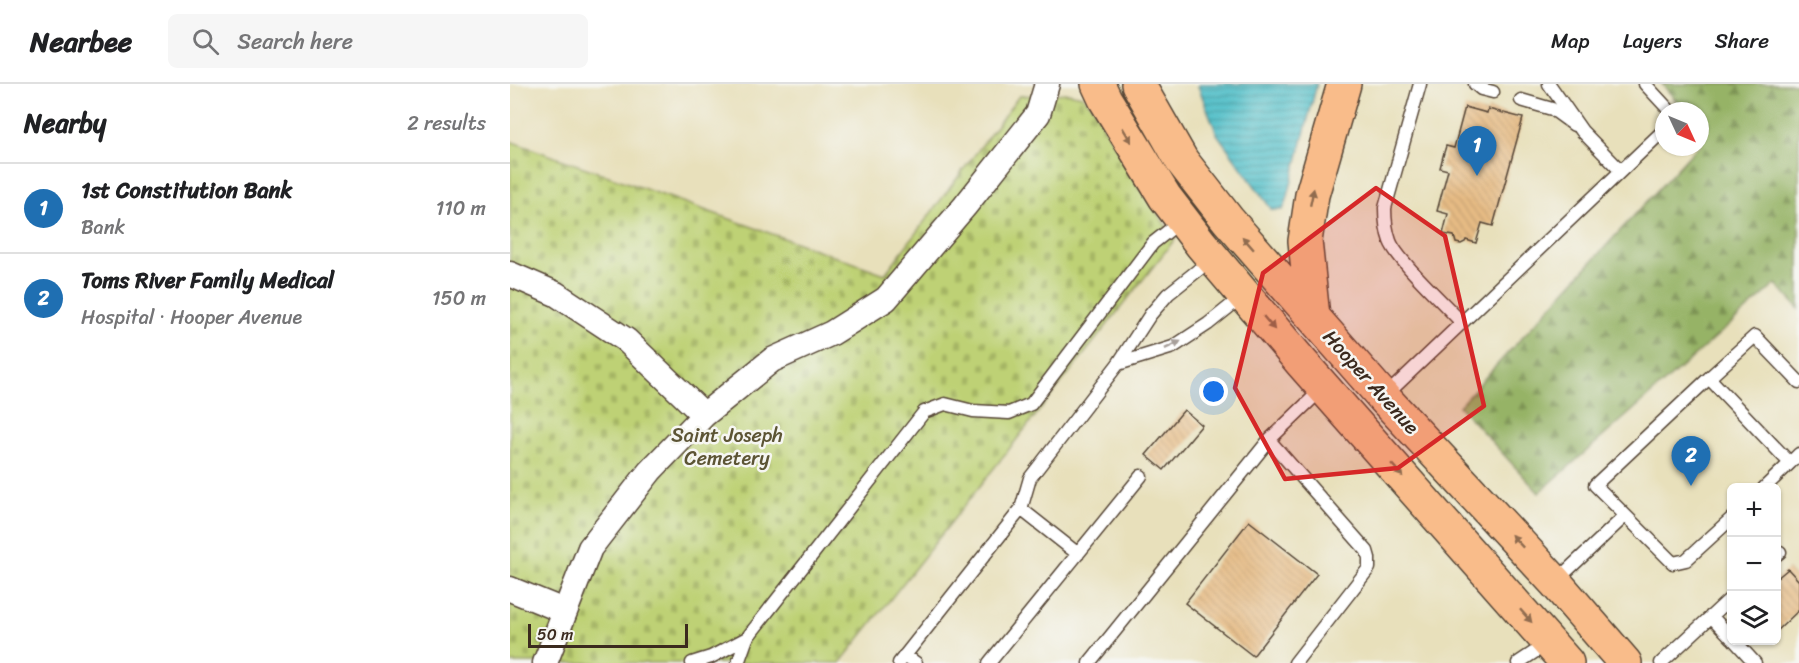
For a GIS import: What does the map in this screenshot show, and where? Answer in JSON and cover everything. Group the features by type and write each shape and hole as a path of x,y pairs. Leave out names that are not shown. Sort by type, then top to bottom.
{"main road":[{"name":"Hooper Avenue","path":"1098,84 1165,197 1182,220 1324,388 1558,653"},
{"name":"Hooper Avenue","path":"1138,84 1182,161 1228,220 1384,398 1555,582 1625,663"},
{"path":"1313,317 1305,241 1312,195 1344,84"}],"street":[{"path":"545,663 590,548 650,471 704,415 772,360 832,333 886,299 965,206 1038,114 1047,84"},
{"path":"510,274 556,294 626,340 704,415"},
{"path":"510,589 564,611"}],"lane":[{"path":"1420,84 1385,208 1385,224 1391,243 1399,256 1462,323"},
{"path":"1475,84 1481,89 1493,92"},
{"path":"1549,84 1582,131 1621,171"},
{"path":"1645,84 1662,102"},
{"path":"1521,100 1552,109 1582,131"},
{"path":"1384,398 1655,139"},
{"path":"738,663 747,638 924,412 945,404 973,411 1009,413 1031,404 1153,243 1182,220"},
{"path":"906,660 1021,509 1030,478 1118,364 1150,315 1168,294 1213,258"},
{"path":"1118,364 1173,347 1208,324 1245,295"},
{"path":"1727,522 1686,560 1673,563 1595,485 1755,336 1799,382"},
{"path":"1709,378 1795,458 1769,483"},
{"path":"1089,663 1269,440 1324,388"},
{"path":"1269,440 1366,551 1369,558 1369,568 1295,663"},
{"path":"989,663 1141,476"},
{"path":"1021,509 1078,554"},
{"path":"1555,582 1625,516"},
{"path":"1661,663 1727,601"},
{"path":"1711,616 1727,633"},
{"path":"692,663 711,657 747,638"},
{"path":"1738,645 1755,663"},
{"path":"1518,663 1558,653"}],"highlighted area":[{"path":"1376,188 1445,236 1484,406 1398,468 1285,479 1235,388 1263,273"}],"green space":[{"path":"1662,84 1799,84 1799,309 1776,284 1539,493 1459,406 1689,156 1709,156 1709,102 1677,102"},
{"name":"Saint Joseph Cemetery","path":"1068,93 1082,96 1092,106 1134,179 1175,239 840,663 510,663 510,141 885,274 1019,96"}],"water":[{"path":"1201,84 1317,84 1283,210 1272,210 1217,134 1198,86"}],"building":[{"path":"1465,107 1487,113 1488,109 1523,118 1493,226 1482,223 1476,243 1466,240 1461,244 1456,243 1454,236 1443,234 1448,214 1437,211 1448,170 1440,168 1443,156 1446,146 1454,148"},
{"path":"1184,410 1202,425 1164,470 1146,455"},
{"path":"1249,521 1317,574 1253,656 1185,603"},
{"path":"1788,569 1799,581 1799,610 1781,627 1781,591 1781,575"}],"place":[{"name":"1st Constitution Bank","path":"1477,176"},
{"name":"Toms River Family Medical","path":"1691,486"}]}
